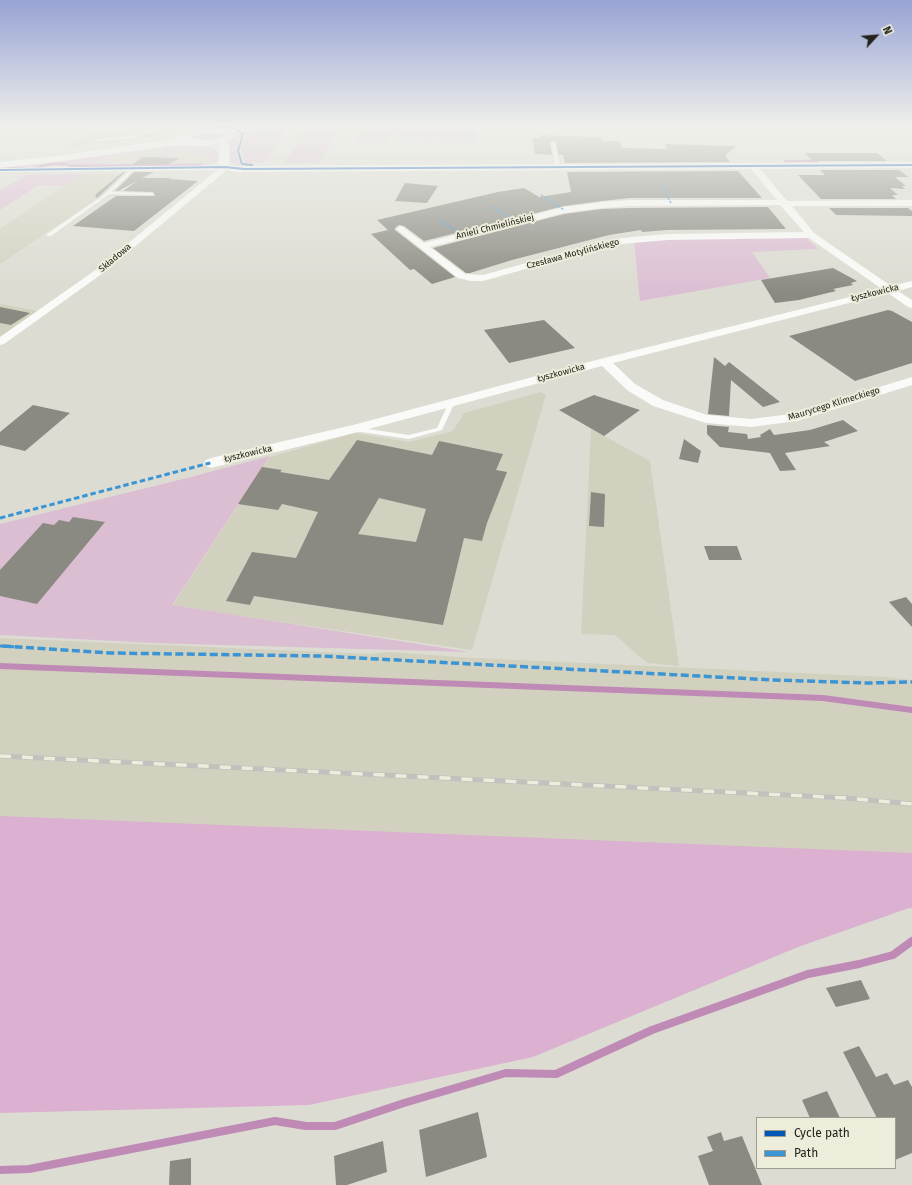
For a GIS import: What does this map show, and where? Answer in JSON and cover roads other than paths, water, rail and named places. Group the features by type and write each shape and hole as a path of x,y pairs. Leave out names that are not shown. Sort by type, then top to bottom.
{"street":[{"name":"Składowa","path":"0,342 100,271 207,181"},
{"path":"765,181 811,236 912,305"},
{"name":"Anieli Chmielińskiej","path":"423,246 549,214 602,205 630,203 912,203"},
{"name":"Czesława Motylińskiego","path":"400,229 462,276 471,278 483,278 622,240 668,237 811,236"},
{"name":"Łyszkowicka","path":"211,462 354,429 604,362 912,284"},
{"name":"Maurycego Klimeckiego","path":"604,362 631,387 658,403 706,419 751,423 792,418 912,380"}],"lane":[{"path":"49,235 108,193 120,181"},
{"path":"108,193 153,194"},
{"path":"354,429 409,437 440,429 452,402"}],"waterway":[{"path":"0,666 823,698 912,710"},
{"path":"0,1170 29,1169 275,1121 306,1126 335,1126 404,1103 506,1073 556,1074 652,1030 808,974 859,964 893,955 912,941"}],"railway":[{"path":"0,756 846,798 912,804"}]}
